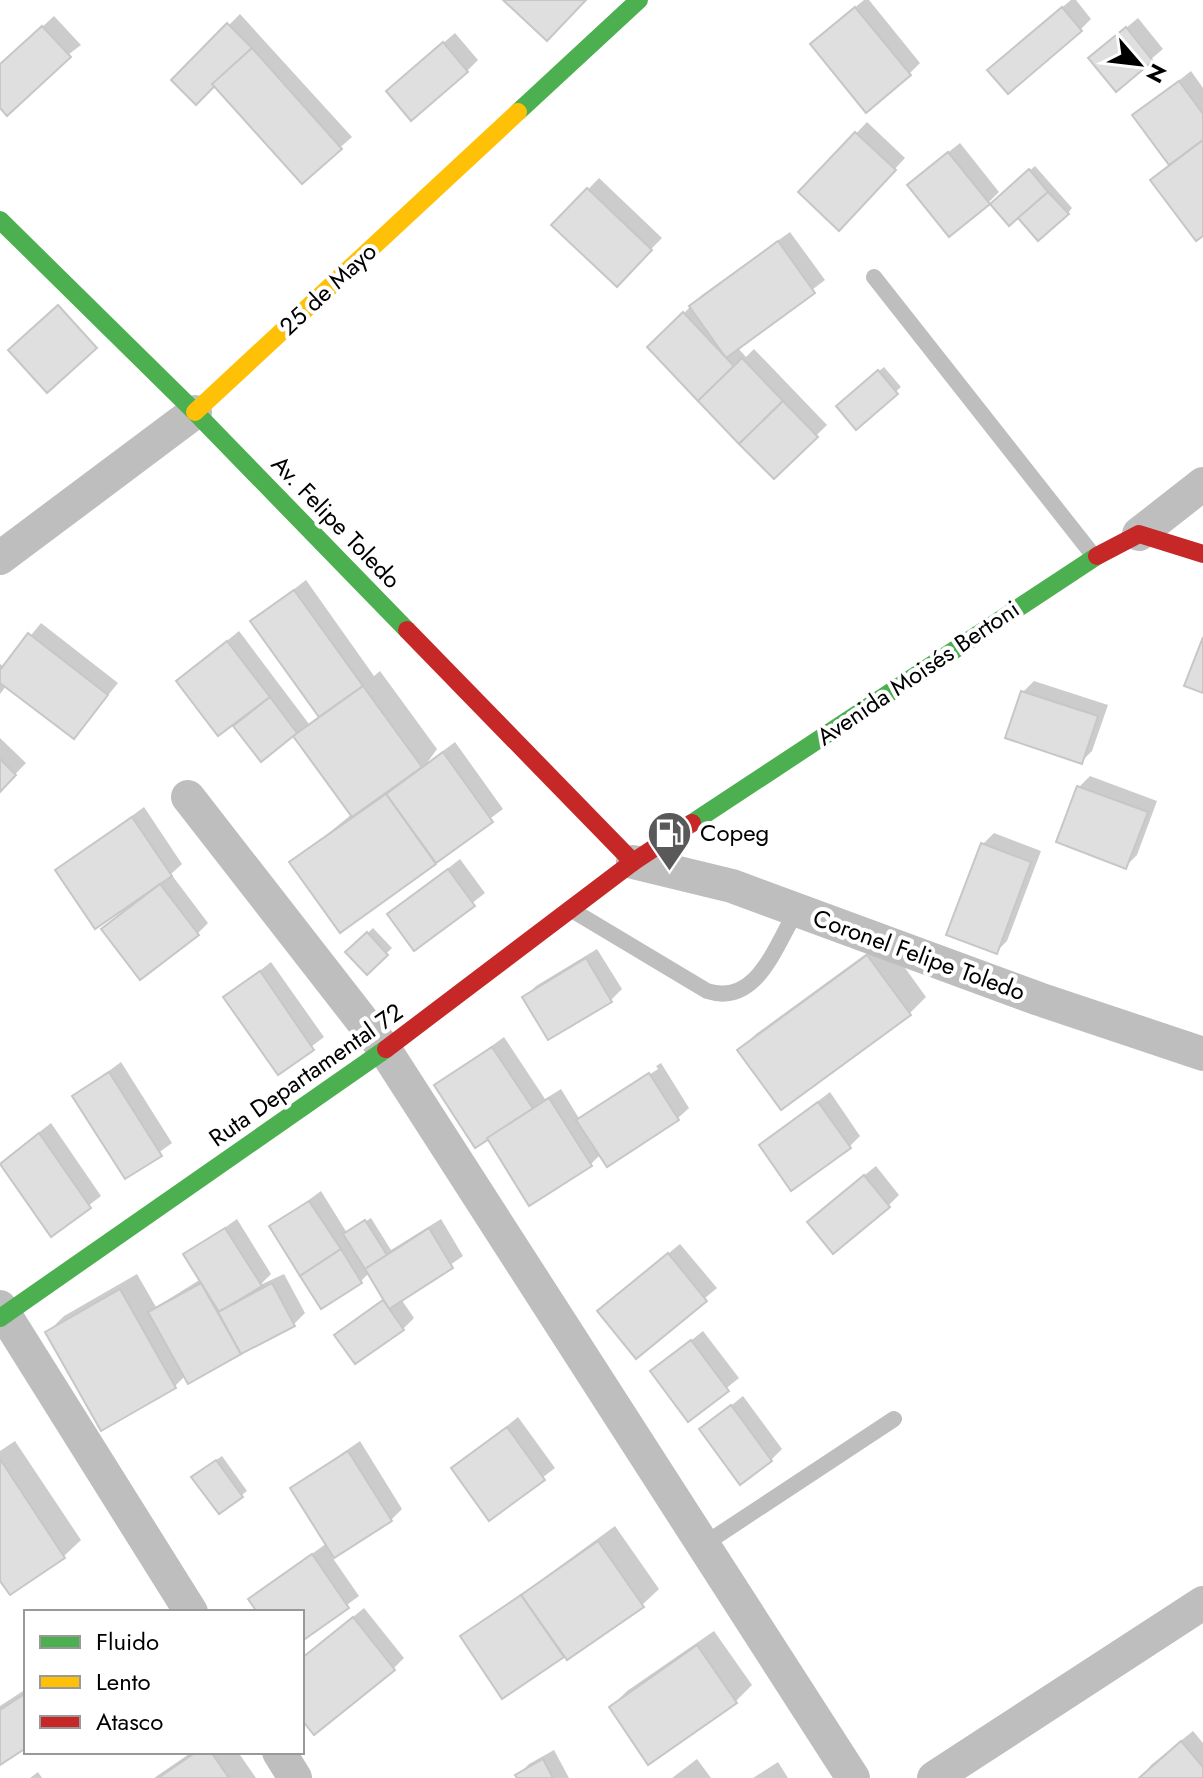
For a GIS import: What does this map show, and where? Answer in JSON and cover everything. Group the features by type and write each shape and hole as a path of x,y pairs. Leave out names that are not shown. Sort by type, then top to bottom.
{"main road":[{"name":"25 de Mayo","path":"195,412 639,0"},
{"name":"Av. Felipe Toledo","path":"0,220 195,412 633,862"},
{"name":"Avenida Moisés Bertoni","path":"633,862 1094,557 1139,534"},
{"path":"1139,534 1203,554"},
{"name":"Ruta Departamental 72","path":"2,1313 385,1050 573,911 633,862"}],"street":[{"name":"25 de Mayo","path":"0,558 195,412"},
{"name":"Avenida Moisés Bertoni","path":"1139,534 1203,484"},
{"path":"188,797 385,1050 853,1778"},
{"name":"Coronel Felipe Toledo","path":"633,862 732,886 1039,999 1203,1054"},
{"path":"2,1313 190,1610"},
{"path":"934,1778 1203,1603"},
{"path":"280,1754 295,1778"}],"lane":[{"path":"874,277 1094,557"},
{"path":"573,911 707,991 723,996 742,993 754,981 797,910"},
{"path":"703,1545 894,1419"}],"building":[{"path":"503,0 586,0 547,41"},
{"path":"855,7 911,75 866,113 810,44"},
{"path":"1062,7 1082,31 1008,94 987,70"},
{"path":"227,23 252,48 196,105 171,80"},
{"path":"42,26 71,57 7,116 0,108 0,64"},
{"path":"1126,27 1153,61 1116,92 1088,58"},
{"path":"443,42 468,72 411,121 386,91"},
{"path":"252,48 342,149 302,184 212,84"},
{"path":"1179,81 1203,114 1203,140 1169,165 1132,115"},
{"path":"855,132 896,170 839,231 798,192"},
{"path":"1203,140 1203,236 1196,241 1150,180"},
{"path":"948,152 990,204 949,237 907,185"},
{"path":"1029,169 1048,192 1009,226 990,204"},
{"path":"587,188 652,250 617,287 551,225"},
{"path":"1048,192 1069,214 1038,241 1018,218"},
{"path":"778,241 815,293 726,358 689,306"},
{"path":"58,305 97,348 47,393 8,350"},
{"path":"683,312 734,366 698,401 647,347"},
{"path":"742,358 783,401 739,444 698,401"},
{"path":"878,370 898,394 856,430 836,406"},
{"path":"783,401 818,437 774,479 739,444"},
{"path":"294,590 363,686 319,717 250,621"},
{"path":"28,633 108,695 74,739 0,683 0,670"},
{"path":"1203,637 1203,693 1184,686"},
{"path":"227,641 270,697 218,736 176,681"},
{"path":"363,686 422,767 352,817 293,736"},
{"path":"1021,691 1098,716 1082,764 1005,738"},
{"path":"270,697 297,733 261,762 233,726"},
{"path":"443,752 493,822 436,863 386,794"},
{"path":"0,759 16,775 0,792"},
{"path":"1077,786 1148,812 1126,869 1056,842"},
{"path":"386,794 436,864 340,933 289,862"},
{"path":"132,817 172,876 95,929 55,870"},
{"path":"981,843 1031,862 997,954 946,935"},
{"path":"448,869 475,906 414,951 387,914"},
{"path":"160,884 199,935 140,980 101,929"},
{"path":"367,932 388,955 367,975 345,952"},
{"path":"867,955 911,1015 781,1110 737,1050"},
{"path":"586,958 612,1002 548,1040 522,997"},
{"path":"260,971 314,1050 278,1075 223,997"},
{"path":"492,1047 534,1110 475,1148 434,1085"},
{"path":"109,1072 162,1156 125,1179 72,1096"},
{"path":"649,1073 679,1120 607,1167 576,1120"},
{"path":"549,1098 592,1166 529,1206 487,1138"},
{"path":"818,1102 851,1148 791,1191 759,1145"},
{"path":"39,1133 91,1208 51,1237 0,1164"},
{"path":"864,1175 890,1207 833,1254 807,1222"},
{"path":"309,1201 341,1249 300,1276 269,1226"},
{"path":"365,1220 387,1255 365,1269 343,1234"},
{"path":"225,1228 262,1286 219,1312 183,1254"},
{"path":"429,1228 453,1268 389,1309 365,1269"},
{"path":"341,1249 362,1283 321,1309 300,1276"},
{"path":"668,1253 707,1301 636,1359 597,1311"},
{"path":"201,1283 241,1354 188,1384 148,1312"},
{"path":"272,1283 295,1326 241,1354 218,1312"},
{"path":"120,1289 176,1388 101,1431 45,1332"},
{"path":"383,1300 404,1330 355,1364 334,1335"},
{"path":"691,1340 729,1391 688,1422 650,1371"},
{"path":"731,1405 772,1461 740,1485 699,1429"},
{"path":"507,1427 545,1480 489,1521 451,1468"},
{"path":"348,1451 392,1521 334,1558 290,1488"},
{"path":"0,1459 65,1558 10,1595 0,1581"},
{"path":"216,1460 243,1497 219,1514 191,1477"},
{"path":"598,1541 644,1607 567,1660 521,1595"},
{"path":"312,1554 349,1608 304,1640 304,1610 256,1610 248,1599"},
{"path":"521,1595 564,1657 502,1699 460,1636"},
{"path":"353,1617 395,1670 314,1735 304,1722 304,1656"},
{"path":"697,1645 737,1703 648,1765 609,1707"},
{"path":"24,1694 24,1749 0,1765 0,1710"},
{"path":"1181,1741 1203,1767 1203,1778 1139,1778"},
{"path":"193,1754 212,1754 229,1778 158,1778"},
{"path":"543,1759 553,1778 517,1778 515,1775"}],"traffic: fast":[{"path":"518,112 639,0"},
{"path":"0,220 195,412 407,630"},
{"path":"692,823 1097,556"},
{"path":"0,1318 386,1049"}],"traffic: slow":[{"path":"195,412 518,112"}],"traffic: jam":[{"path":"1097,556 1139,534 1203,554"},
{"path":"407,630 633,862"},
{"path":"386,1049 633,862 692,823"}],"place":[{"name":"Copeg","path":"669,872"}]}
